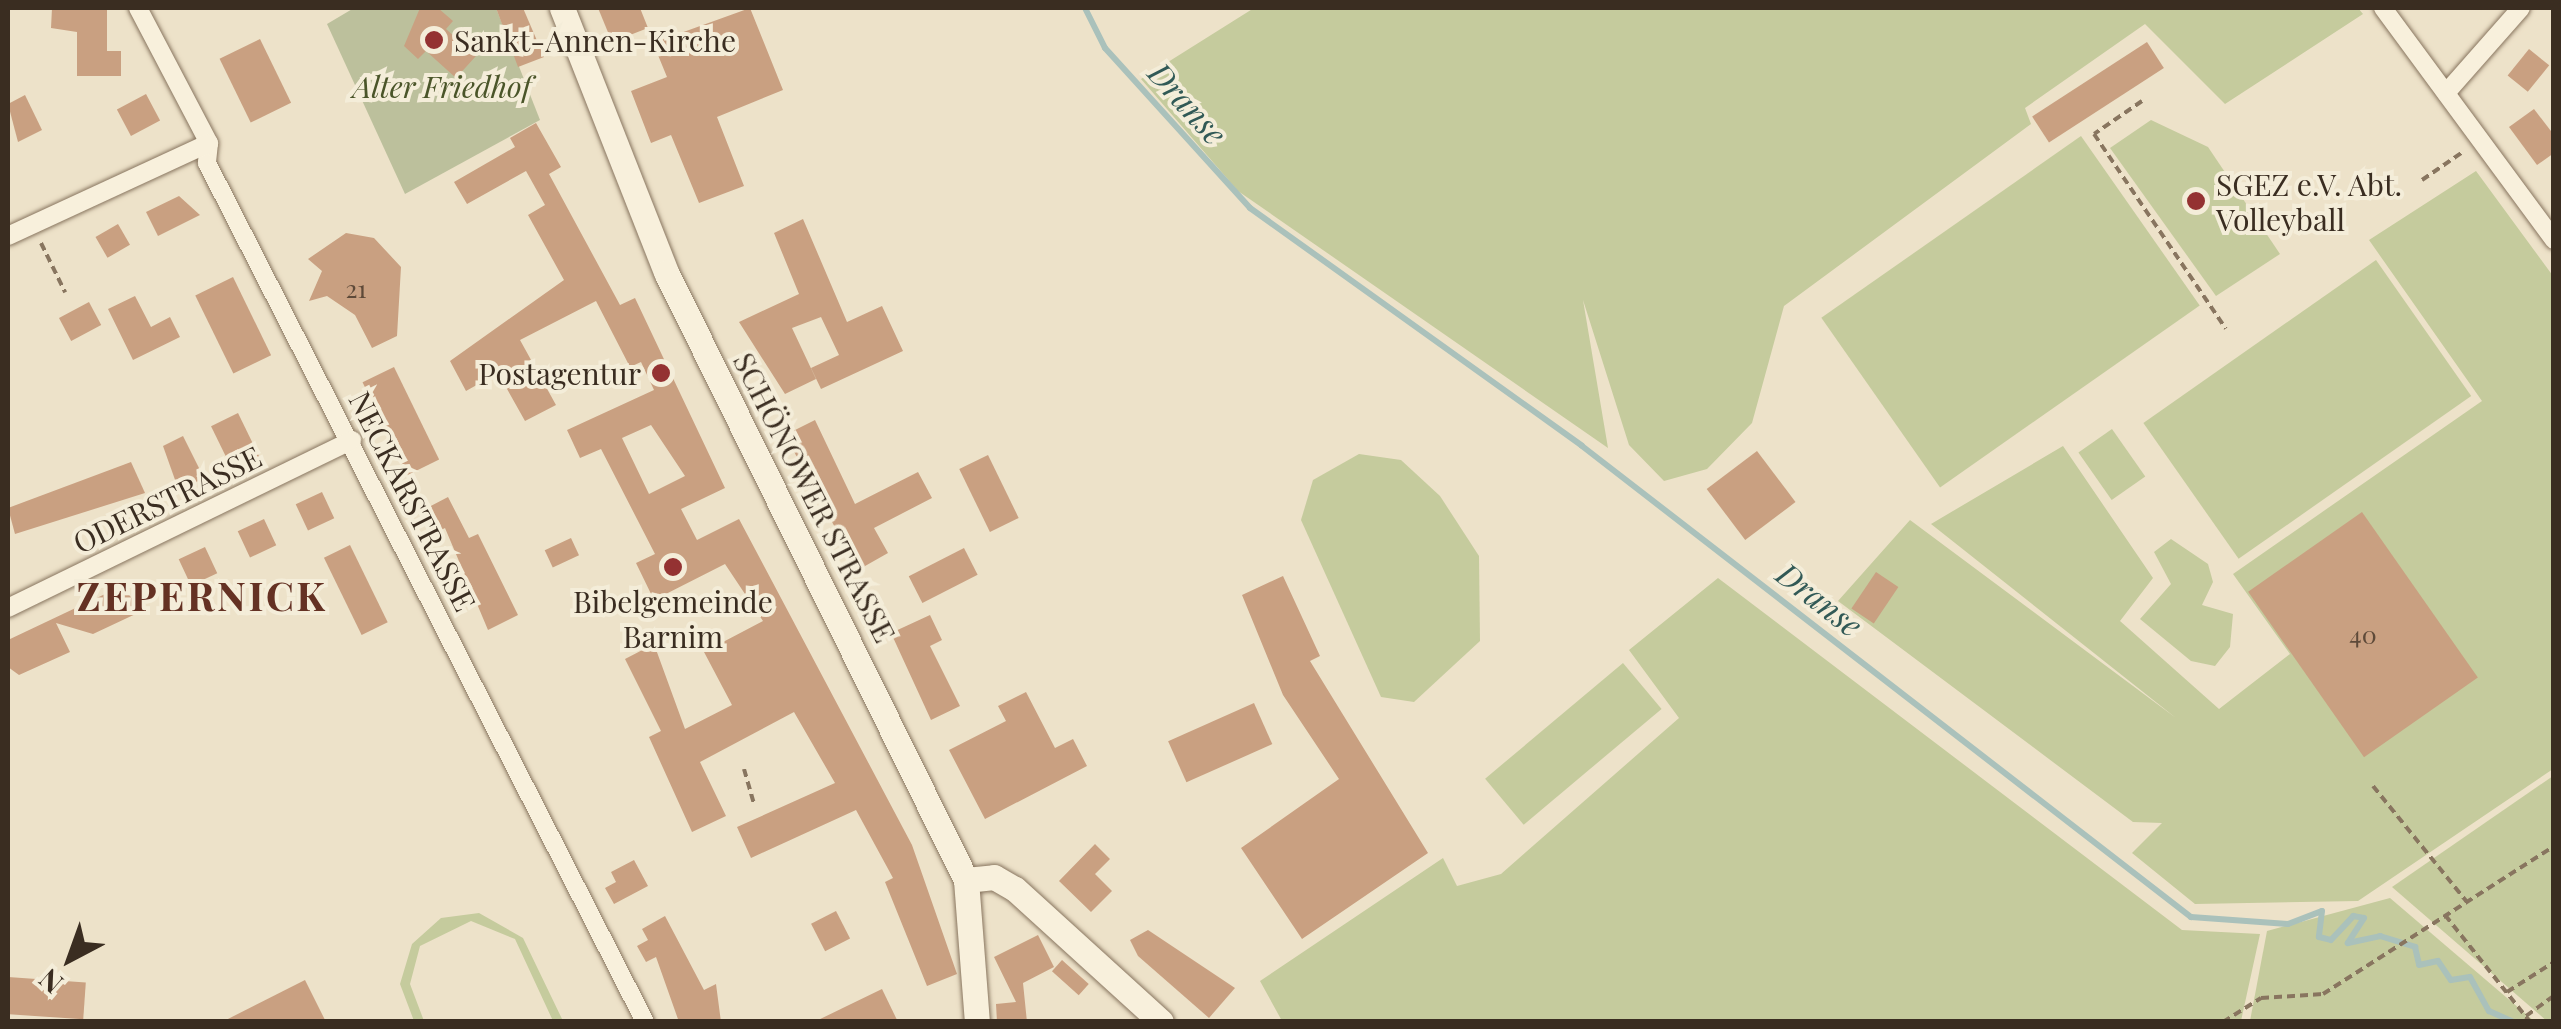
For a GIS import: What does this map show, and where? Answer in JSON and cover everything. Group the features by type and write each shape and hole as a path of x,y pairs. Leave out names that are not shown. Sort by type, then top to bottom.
{"street":[{"name":"NECKARSTRASSE","path":"138,8 209,144 207,164 352,440 645,1022"},
{"name":"SCHÖNOWER STRASSE","path":"562,8 659,257 966,880 977,1022"},
{"path":"2383,8 2554,240"},
{"path":"2446,93 2521,8"},
{"path":"8,236 209,144"},
{"name":"ODERSTRASSE","path":"8,608 352,440"},
{"path":"966,880 994,877 1015,889 1162,1022"}],"path":[{"path":"2142,101 2094,134 2226,329"},
{"path":"2422,180 2480,140"},
{"path":"32,224 64,292"},
{"path":"744,768 754,804"},
{"path":"2372,786 2467,902"},
{"path":"2222,1022 2261,998 2323,994 2406,937 2554,846"},
{"path":"2445,915 2528,1019 2554,996"},
{"path":"2507,992 2554,962"}],"green space":[{"name":"Alter Friedhof","path":"354,8 496,8 540,120 405,194 327,24"},
{"path":"1254,8 2358,8 2363,14 2225,104 2145,24 2025,108 2031,124 1784,306 1752,423 1707,469 1664,481 1629,445 1583,300 1608,448 1238,191 1141,79"},
{"name":"SGEZ e.V. Abt. Volleyball","path":"2151,120 2208,147 2280,254 2216,296 2110,148"},
{"path":"2081,136 2200,306 1940,487 1821,318"},
{"path":"2476,171 2553,276 2553,769 2358,901 2195,904 2132,853 2162,823 2133,822 1838,601 1910,520 2176,718 1931,524 2063,446 2153,578 2120,621 2219,709 2290,654 2233,574 2482,401 2369,240"},
{"path":"2376,260 2471,396 2239,559 2143,423"},
{"path":"2112,429 2145,477 2112,500 2078,453"},
{"path":"1359,454 1401,460 1440,496 1479,556 1480,641 1414,702 1381,697 1301,520 1313,480"},
{"path":"2171,539 2208,564 2213,582 2202,605 2233,614 2230,647 2215,666 2191,661 2140,619 2171,584 2154,552"},
{"path":"1718,578 2182,930 2260,934 2241,1021 1282,1021 1260,981 1443,858 1457,886 1501,874 1679,718 1629,650"},
{"path":"1623,663 1662,709 1524,825 1485,779"},
{"path":"2553,776 2554,1021 2548,1022 2392,887"},
{"path":"2390,898 2534,1021 2250,1021 2267,931"},
{"path":"479,913 523,938 563,1021 553,1021 515,939 471,921 420,946 410,984 424,1021 414,1021 400,984 412,944 441,918"}],"building":[{"path":"52,8 107,8 107,51 121,51 121,76 77,76 77,32 51,28"},
{"name":"Sankt-Annen-Kirche","path":"420,8 438,8 453,21 446,29 476,56 456,78 426,51 418,59 404,46"},
{"path":"496,8 523,8 544,57 518,67"},
{"path":"598,8 640,8 648,28 612,42"},
{"path":"750,8 783,90 717,117 744,186 699,203 671,135 651,143 631,91 667,77 653,43"},
{"path":"260,39 291,103 251,123 220,59"},
{"path":"2147,42 2164,68 2049,143 2032,117"},
{"path":"2529,49 2549,65 2528,92 2508,75"},
{"path":"146,94 160,120 131,136 117,109"},
{"path":"25,95 42,130 18,142 8,104"},
{"path":"2534,109 2554,135 2554,153 2537,165 2509,127"},
{"path":"536,123 561,167 549,174 620,305 635,298 725,488 681,509 697,540 739,519 912,845 957,974 927,986 885,882 893,878 856,810 751,858 737,827 835,783 794,712 700,762 726,816 692,832 649,737 661,731 625,659 654,644 685,729 732,705 704,652 763,621 725,564 654,600 636,563 655,554 601,449 580,458 567,430 654,390 641,362 630,367 596,301 520,340 556,405 525,421 498,373 466,391 450,361 564,280 528,215 545,205 526,171 467,204 454,182 515,147 510,138","holes":["651,425 685,476 649,494 622,438"]},
{"path":"179,196 200,215 158,236 146,212"},
{"path":"803,219 847,322 882,306 903,351 821,389 811,368 839,355 821,317 792,328 816,379 785,394 739,322 799,294 774,233"},
{"path":"118,224 130,245 107,258 95,237"},
{"path":"346,233 374,238 401,267 397,336 372,348 355,315 327,296 309,301 322,271 308,259"},
{"path":"233,277 271,355 233,374 195,295"},
{"path":"135,296 151,327 170,317 180,337 133,360 108,309"},
{"path":"89,302 101,325 71,341 59,318"},
{"path":"394,367 439,460 408,475 363,382"},
{"path":"238,413 260,458 233,471 211,426"},
{"path":"815,420 855,504 918,472 932,498 874,528 888,553 858,570 785,435"},
{"path":"183,436 204,478 179,491 163,446"},
{"path":"1757,451 1796,502 1745,540 1707,489"},
{"path":"988,455 1019,518 990,532 959,469"},
{"path":"131,462 145,493 15,534 8,508"},
{"path":"322,492 334,518 308,531 296,504"},
{"path":"448,497 469,538 478,534 518,615 488,630 445,528 437,532 425,509"},
{"path":"2362,512 2478,677 2364,757 2248,592"},
{"path":"264,519 276,545 250,558 238,531"},
{"path":"571,538 579,555 553,567 545,550"},
{"path":"350,545 388,622 362,635 324,558"},
{"path":"205,547 217,573 191,586 179,559"},
{"path":"964,548 978,575 922,603 909,576"},
{"path":"1876,572 1898,587 1874,624 1851,608"},
{"path":"1283,576 1320,656 1310,661 1428,853 1302,939 1241,848 1339,779 1283,695 1242,595"},
{"path":"122,586 142,611 93,634 56,623 70,652 19,675 8,667 8,640"},
{"path":"930,615 942,640 930,646 960,706 931,720 891,633"},
{"path":"1026,692 1055,748 1073,739 1087,766 985,819 949,750 1006,721 998,706"},
{"path":"1254,703 1272,744 1186,782 1168,741"},
{"path":"1095,844 1110,859 1095,874 1112,891 1091,912 1059,881"},
{"path":"634,860 648,886 614,904 605,888 616,882 611,872"},
{"path":"836,911 850,939 825,951 811,924"},
{"path":"665,916 704,990 716,984 721,1022 679,1022 656,957 646,962 637,946 648,940 642,929"},
{"path":"1148,930 1235,988 1209,1018 1138,956 1130,940"},
{"path":"1038,935 1054,967 1023,983 1027,1022 997,1022 996,1004 1016,1002 994,957"},
{"path":"1062,960 1089,984 1079,995 1052,971"},
{"path":"8,977 86,982 83,1019 8,1014"},
{"path":"305,980 326,1022 222,1022"},
{"path":"882,989 898,1022 814,1022"}],"waterway":[{"name":"Dranse","path":"1085,8 1105,48 1250,208 1582,446 2191,917 2288,924 2322,911 2319,937 2331,940 2353,916 2364,918 2348,943 2380,936 2415,947 2419,965 2438,961 2451,980 2470,977 2489,1011 2514,1022"}],"place":[{"name":"Sankt-Annen-Kirche","path":"434,40"},
{"name":"SGEZ e.V. Abt. Volleyball","path":"2196,201"},
{"name":"Postagentur","path":"661,373"},
{"name":"Bibelgemeinde Barnim","path":"673,567"}],"district":[{"name":"ZEPERNICK","path":"202,595"}]}
